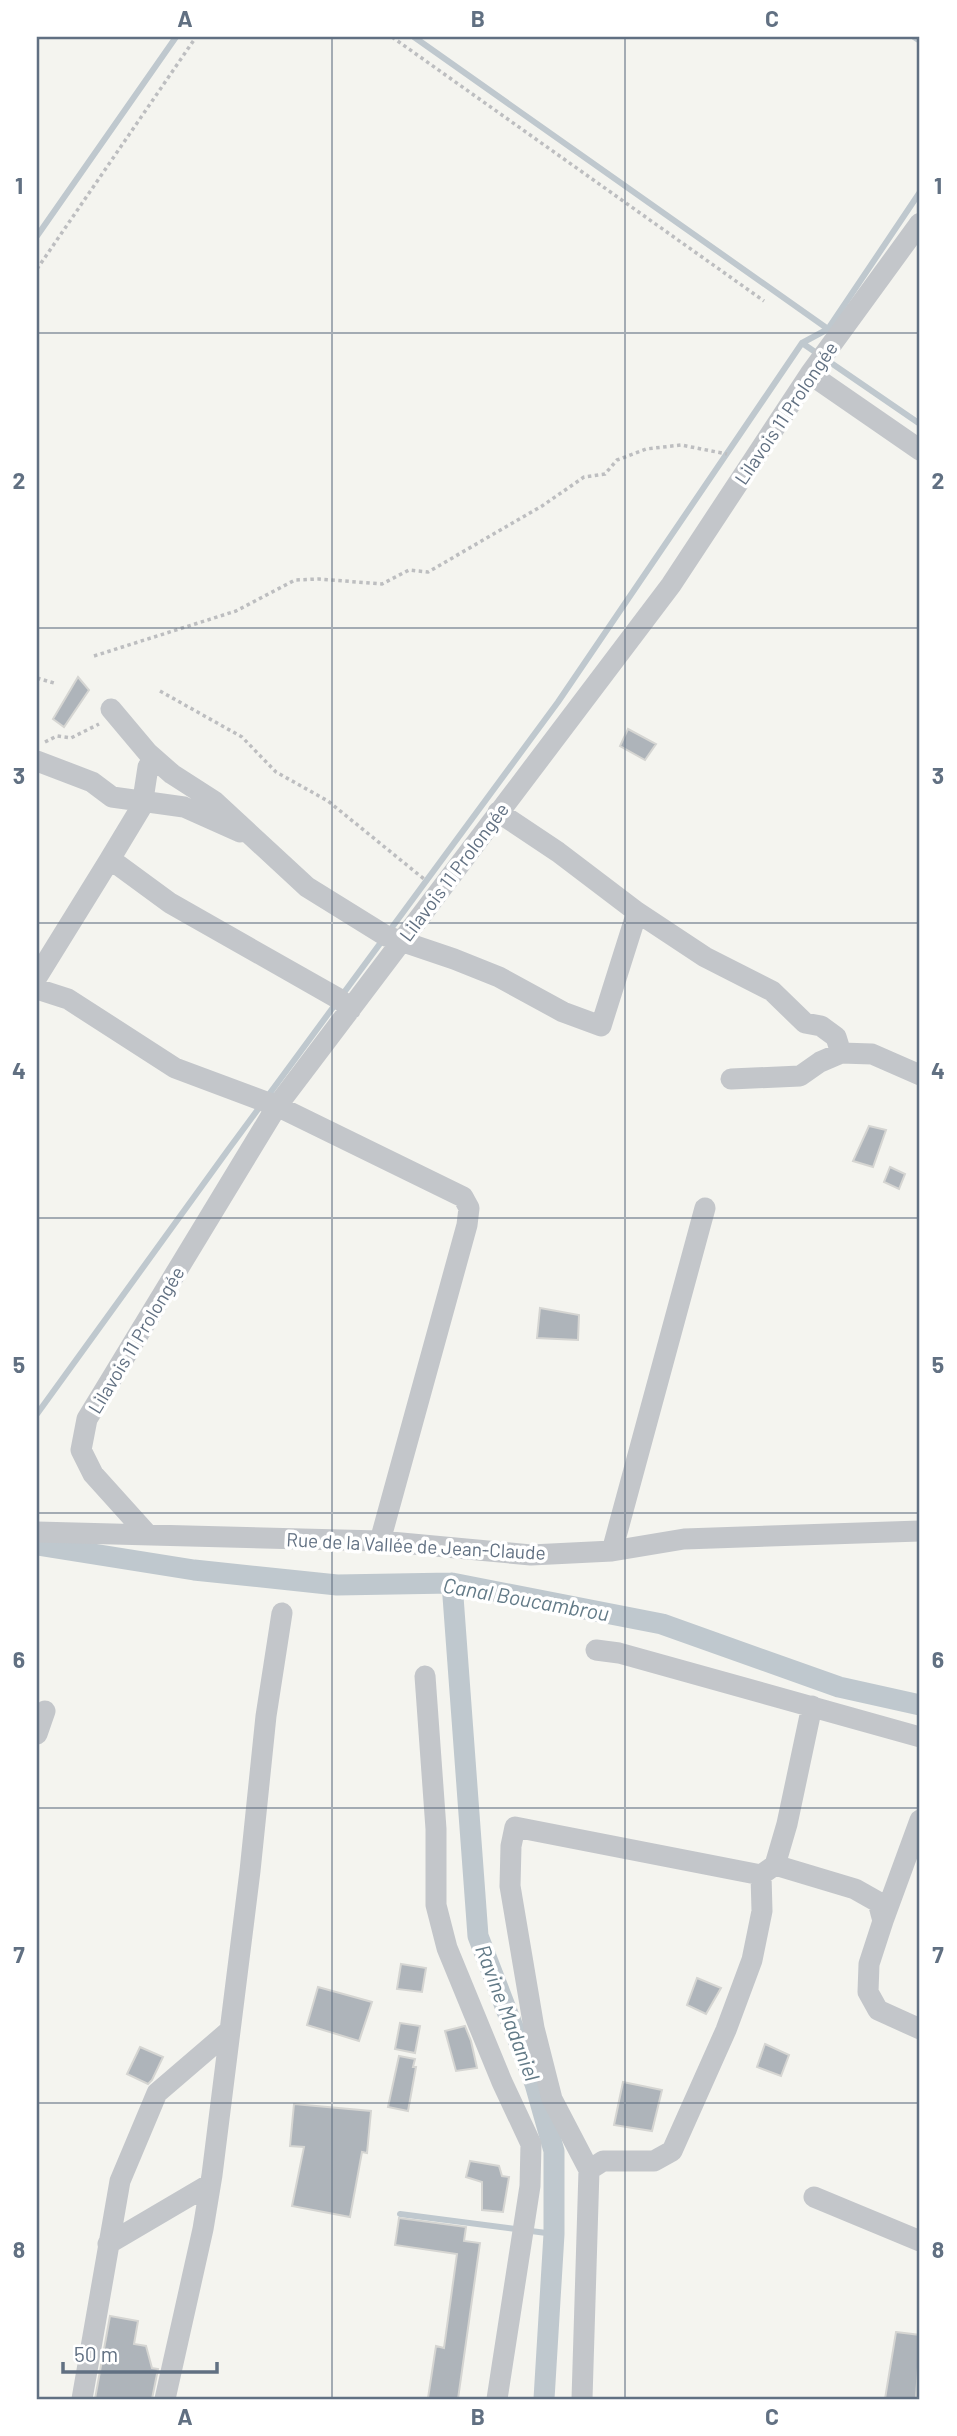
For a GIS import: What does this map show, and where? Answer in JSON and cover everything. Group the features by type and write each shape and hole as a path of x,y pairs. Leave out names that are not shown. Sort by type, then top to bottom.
{"street":[{"name":"Lilavois 11 Prolongée","path":"148,1535 93,1474 81,1450 88,1419 277,1106 671,585 810,374 920,223"},
{"path":"810,374 920,450"},
{"path":"114,712 156,760 214,801 307,887 386,936 499,977 563,1012 601,1026 637,912"},
{"path":"37,977 143,802 148,767 156,760"},
{"path":"37,761 92,782 112,797 184,807 255,838"},
{"path":"498,812 567,859 637,912 705,957 772,991 805,1023 821,1026 836,1037 841,1053"},
{"path":"110,859 170,903 339,999 351,1009"},
{"path":"37,989 68,999 175,1068 277,1106 463,1197 469,1208 467,1225 380,1541"},
{"path":"732,1079 800,1076 820,1062 841,1053 872,1054 920,1075"},
{"path":"612,1551 705,1208"},
{"name":"Rue de la Vallée de Jean-Claude","path":"37,1532 380,1541 531,1555 612,1551 684,1539 920,1531"},
{"path":"165,2399 203,2229 210,2184 250,1871 266,1716 282,1613"},
{"path":"596,1650 619,1653 920,1737"},
{"path":"425,1676 436,1829 436,1905 447,1948 502,2082 531,2144 530,2186 497,2399"},
{"path":"589,2170 603,2161 654,2161 672,2151 726,2030 751,1960 768,1870 787,1824 812,1706"},
{"path":"37,1734 46,1711"},
{"path":"920,1820 869,1964 868,1992 878,2010 920,2029"},
{"path":"582,2399 589,2170 552,2099 534,2028 510,1886 514,1827 768,1870 855,1889 878,1902 883,1921"},
{"path":"82,2399 120,2181 157,2093 229,2032"},
{"path":"108,2244 210,2184"},
{"path":"814,2197 920,2241"}],"path":[{"path":"37,269 196,37"},
{"path":"392,37 764,301"},
{"path":"94,656 236,611 295,580 382,583 409,570 428,572 541,506 584,477 605,474 617,460 646,449 681,445 727,454"},
{"path":"37,678 54,683"},
{"path":"160,691 242,737 276,772 328,801 439,891"},
{"path":"37,746 57,736 71,738 114,712"}],"building":[{"path":"78,677 89,690 64,727 53,719"},
{"path":"628,729 656,744 645,760 620,746"},
{"path":"869,1126 886,1130 873,1167 853,1161"},
{"path":"890,1167 905,1174 899,1189 884,1182"},
{"path":"540,1308 579,1315 578,1340 537,1338"},
{"path":"401,1964 426,1968 422,1992 397,1989"},
{"path":"697,1978 721,1988 706,2014 687,2005"},
{"path":"318,1987 372,2002 359,2041 307,2025"},
{"path":"400,2023 420,2026 415,2053 395,2049"},
{"path":"465,2026 477,2068 456,2071 445,2031"},
{"path":"765,2044 789,2055 781,2076 757,2067"},
{"path":"140,2047 163,2057 148,2084 127,2074"},
{"path":"399,2056 415,2059 408,2111 388,2107"},
{"path":"623,2082 662,2090 652,2131 614,2125"},
{"path":"294,2104 371,2111 367,2153 362,2152 350,2217 292,2206 304,2147 290,2146"},
{"path":"470,2161 499,2166 502,2176 509,2177 503,2212 482,2210 482,2182 466,2177"},
{"path":"399,2218 466,2227 464,2241 480,2243 458,2399 428,2398 436,2346 444,2348 457,2254 395,2245"},
{"path":"110,2316 138,2321 134,2344 146,2346 152,2368 158,2369 152,2399 95,2399"},
{"path":"896,2332 920,2335 916,2399 885,2399"}],"waterway":[{"path":"37,236 176,37"},
{"path":"414,37 828,329"},
{"path":"914,37 920,41"},
{"path":"37,1414 558,702 802,343 828,329 920,192"},
{"path":"802,343 920,424"},
{"name":"Canal Boucambrou","path":"37,1545 194,1570 337,1585 452,1583 662,1624 839,1687 920,1705"},
{"name":"Ravine Madaniel","path":"452,1583 478,1936 535,2084 554,2151 554,2234 544,2399"},
{"path":"400,2214 554,2234"}]}
